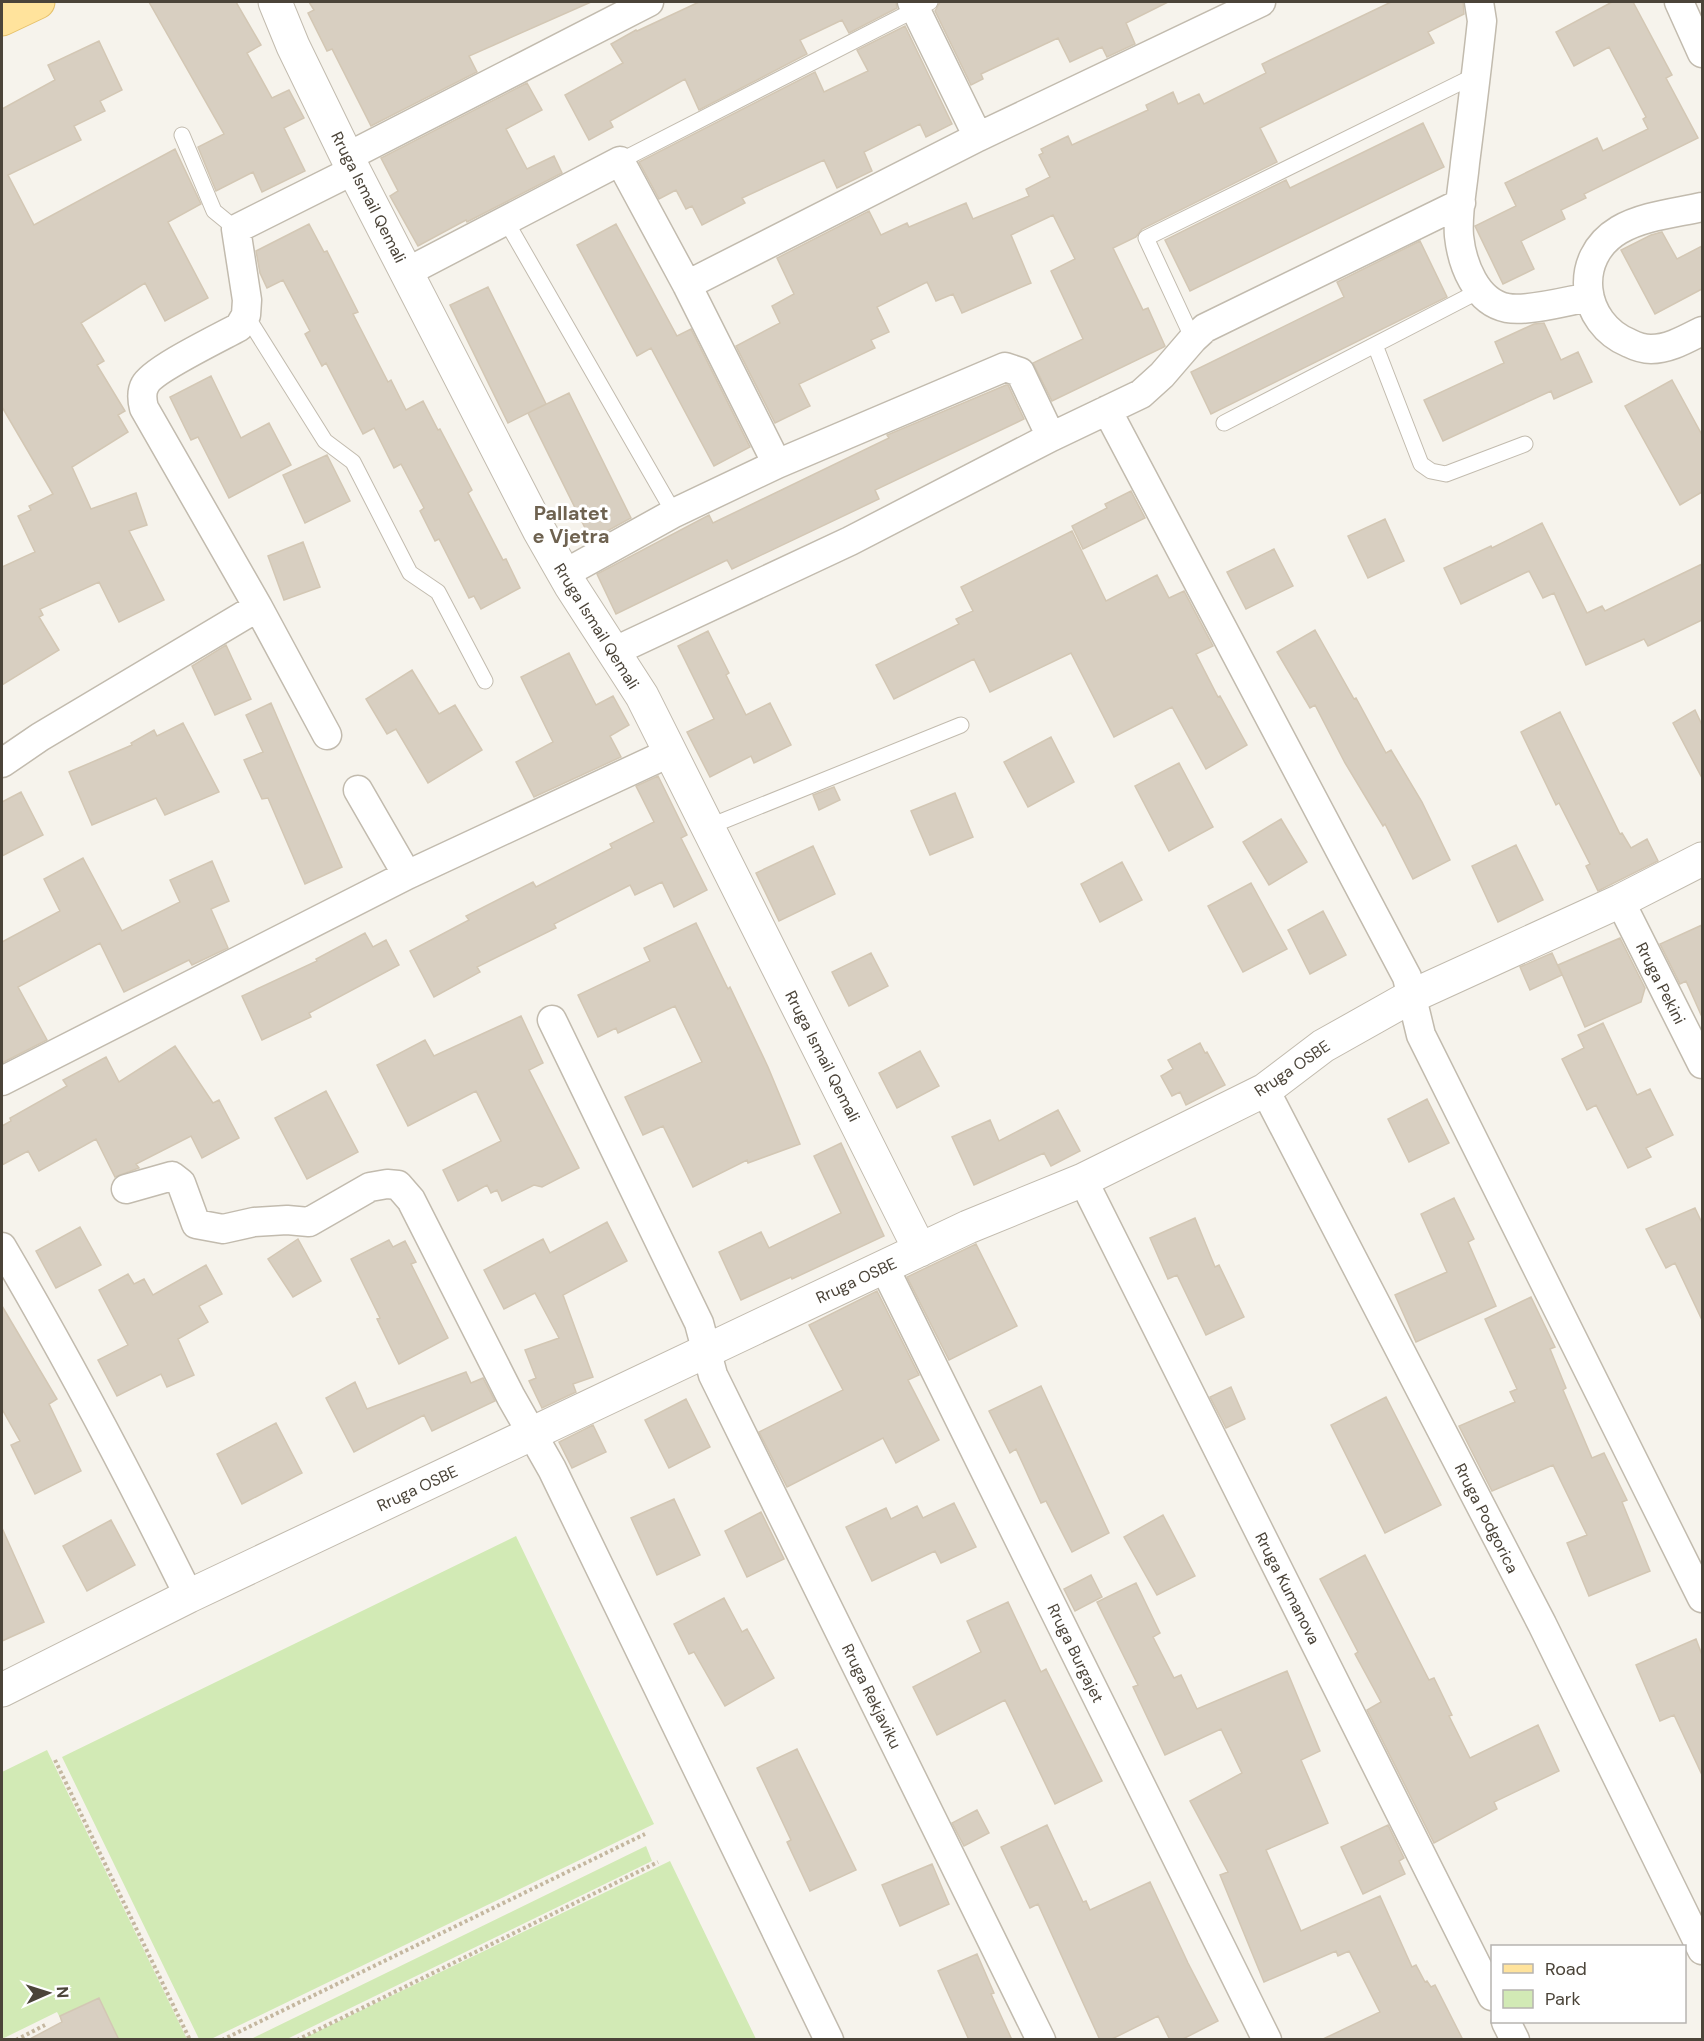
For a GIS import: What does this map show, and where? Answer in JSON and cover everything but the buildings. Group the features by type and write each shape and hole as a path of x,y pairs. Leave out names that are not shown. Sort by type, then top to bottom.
{"main road":[{"path":"2,19 38,2"}],"street":[{"name":"Rruga Ismail Qemali","path":"275,2 293,46 351,163 539,530 564,574 642,696 920,1250"},
{"path":"327,735 258,606 144,408 142,396 146,383 158,372 239,327 246,315 248,300 236,229 351,163 649,2"},
{"path":"687,285 978,137 1261,2"},
{"path":"1479,2 1482,21 1459,234 1464,261 1479,291 1493,303 1508,308 1537,307 1588,297"},
{"path":"1678,2 1702,53"},
{"path":"919,4 978,137"},
{"path":"407,272 621,161 687,285 777,464"},
{"path":"613,652 850,541 1051,437 1141,394 1206,328 1461,203"},
{"path":"1702,207 1649,219 1620,230 1608,238 1597,253 1587,280 1588,297 1594,314 1615,338 1635,346 1651,349 1672,345 1702,331"},
{"path":"564,574 674,513 777,464 1005,367 1020,372 1051,437"},
{"path":"1107,410 1407,977 1421,1035 1702,1598"},
{"path":"6,754 40,737 258,606"},
{"path":"2,1081 406,875 671,752"},
{"path":"358,790 406,875"},
{"name":"Rruga OSBE","path":"2,1690 189,1596 968,1227 1083,1180 1264,1090 1323,1046 1412,996 1620,901 1702,859"},
{"name":"Rruga Pekini","path":"1620,901 1702,1064"},
{"name":"Rruga Rekjaviku","path":"552,1020 699,1323 713,1375 1041,2040"},
{"name":"Rruga Podgorica","path":"1264,1090 1542,1624 1702,1950"},
{"path":"126,1189 172,1176 181,1183 196,1224 223,1230 254,1222 287,1220 309,1222 370,1187 387,1184 398,1185 411,1200 531,1434 557,1479 829,2040"},
{"name":"Rruga Kumanova","path":"1083,1180 1491,1993"},
{"path":"2,1247 64,1354 124,1466 189,1596"},
{"name":"Rruga Burgajet","path":"884,1267 1267,2040"},
{"path":"1506,2023 1515,2040"}],"lane":[{"path":"621,161 919,4"},
{"path":"1193,339 1146,238 1476,75"},
{"path":"182,135 214,211 236,229"},
{"path":"506,221 674,513"},
{"path":"1224,423 1479,291"},
{"path":"246,315 326,441 353,462 410,573 438,592 484,681"},
{"path":"1375,345 1421,464 1431,471 1446,474 1525,444"},
{"path":"708,827 961,725"}],"path":[{"path":"56,1760 190,2040"},
{"path":"222,2040 645,1834"},
{"path":"297,2040 658,1862"},
{"path":"16,2040 45,2025"}],"green space":[{"path":"516,1536 654,1824 211,2039 199,2039 62,1757"},
{"path":"47,1750 187,2039 71,2039 57,2012 2,2039 2,1772"},
{"path":"646,1846 652,1861 287,2039 251,2039"},
{"path":"670,1861 756,2039 302,2039"}],"district":[{"name":"Pallatet e Vjetra","path":"571,524"}]}
